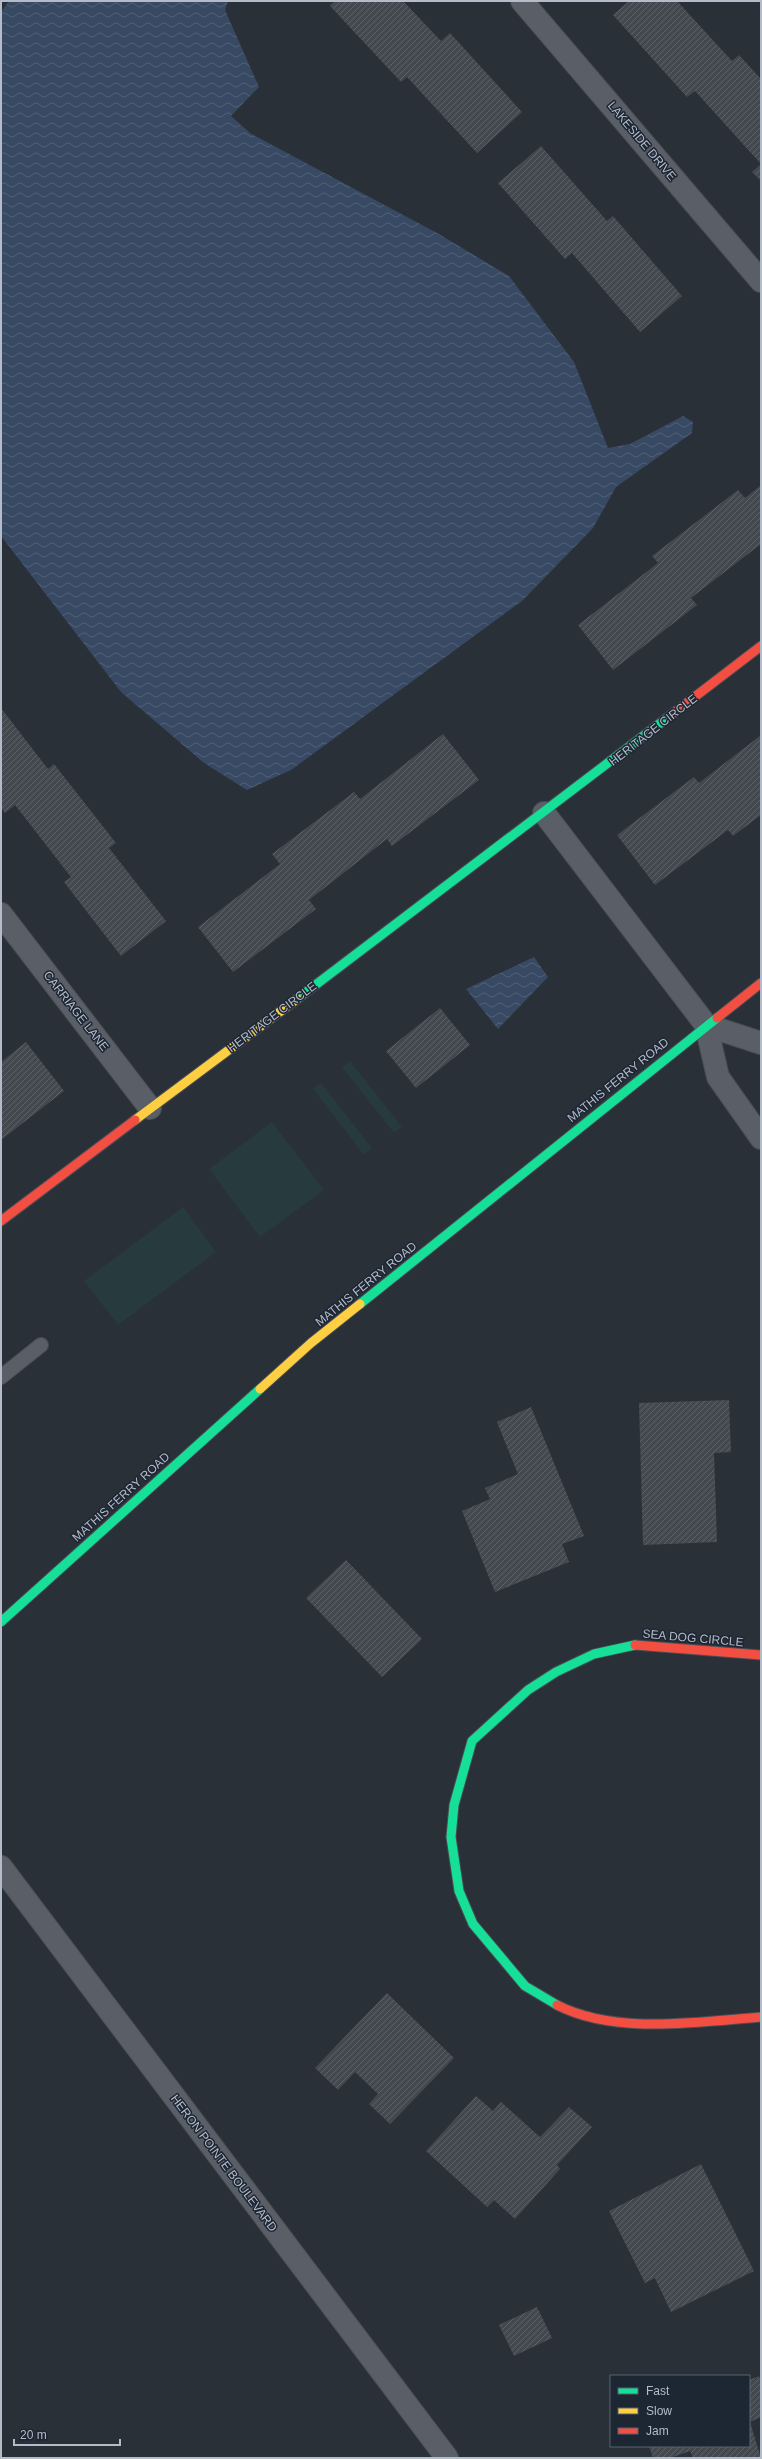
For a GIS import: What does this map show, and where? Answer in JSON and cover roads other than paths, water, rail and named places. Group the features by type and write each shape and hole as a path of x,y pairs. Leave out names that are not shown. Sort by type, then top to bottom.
{"street":[{"name":"LAKESIDE DRIVE","path":"522,1 761,281"},
{"name":"HERITAGE CIRCLE","path":"1,1221 544,813 761,646"},
{"path":"544,813 706,1025 718,1077 761,1138"},
{"name":"CARRIAGE LANE","path":"1,914 150,1108"},
{"name":"MATHIS FERRY ROAD","path":"1,1622 311,1343 706,1025 761,983"},
{"path":"706,1025 761,1043"},
{"name":"SEA DOG CIRCLE","path":"761,1655 640,1644 594,1654 556,1672 528,1690 472,1741 454,1805 451,1837 459,1891 473,1924 525,1986 538,1994 559,2006 606,2021 661,2025 761,2017"},
{"name":"HERON POINTE BOULEVARD","path":"1,1867 447,2458"}],"lane":[{"path":"1,1377 41,1345"}],"water":[{"path":"9,1 228,1 225,10 259,87 231,116 250,133 437,233 509,276 574,362 608,448 630,444 683,416 693,422 692,433 616,487 593,528 522,601 291,770 247,790 204,763 121,692 1,536 1,12"},
{"path":"534,957 548,977 498,1029 466,989"}]}
